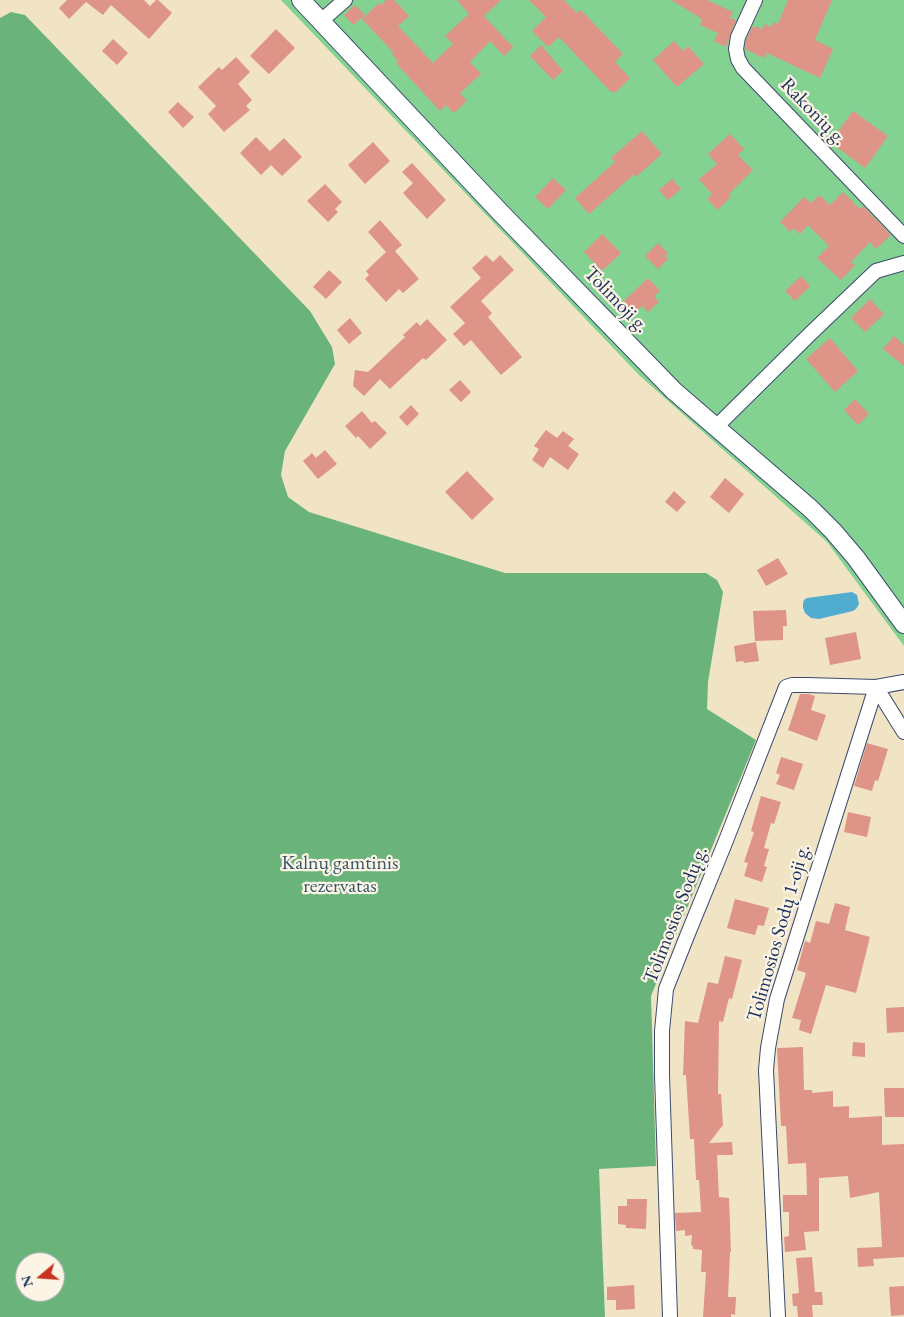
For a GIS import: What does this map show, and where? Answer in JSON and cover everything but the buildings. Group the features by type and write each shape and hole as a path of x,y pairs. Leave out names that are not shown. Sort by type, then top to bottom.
{"street":[{"name":"Tolimoji g.","path":"301,0 506,218 674,390 811,509 833,531 856,558 904,624"},
{"path":"321,21 345,0"},
{"name":"Rakonių g.","path":"755,0 738,37 736,49 738,59 743,68 904,236"},
{"path":"716,427 876,271 904,263"},
{"name":"Tolimosios Sodų g.","path":"670,1317 662,1075 662,1031 666,990 786,687 807,685 876,687 904,682"},
{"path":"876,687 904,732"},
{"name":"Tolimosios Sodų 1-oji g.","path":"778,1317 766,1070 768,1048 777,999 876,687"}],"green space":[{"path":"281,0 904,0 904,646 827,542 640,376"},
{"name":"Kalnų gamtinis rezervatas","path":"11,12 25,15 310,311 332,347 335,364 285,451 281,475 288,497 309,512 505,573 706,573 717,580 723,592 708,682 707,709 756,740 651,996 656,1166 599,1169 605,1317 0,1317 0,18"}],"water":[{"path":"852,592 857,595 859,604 853,611 819,619 811,618 805,613 803,608 804,600 807,598"}]}
